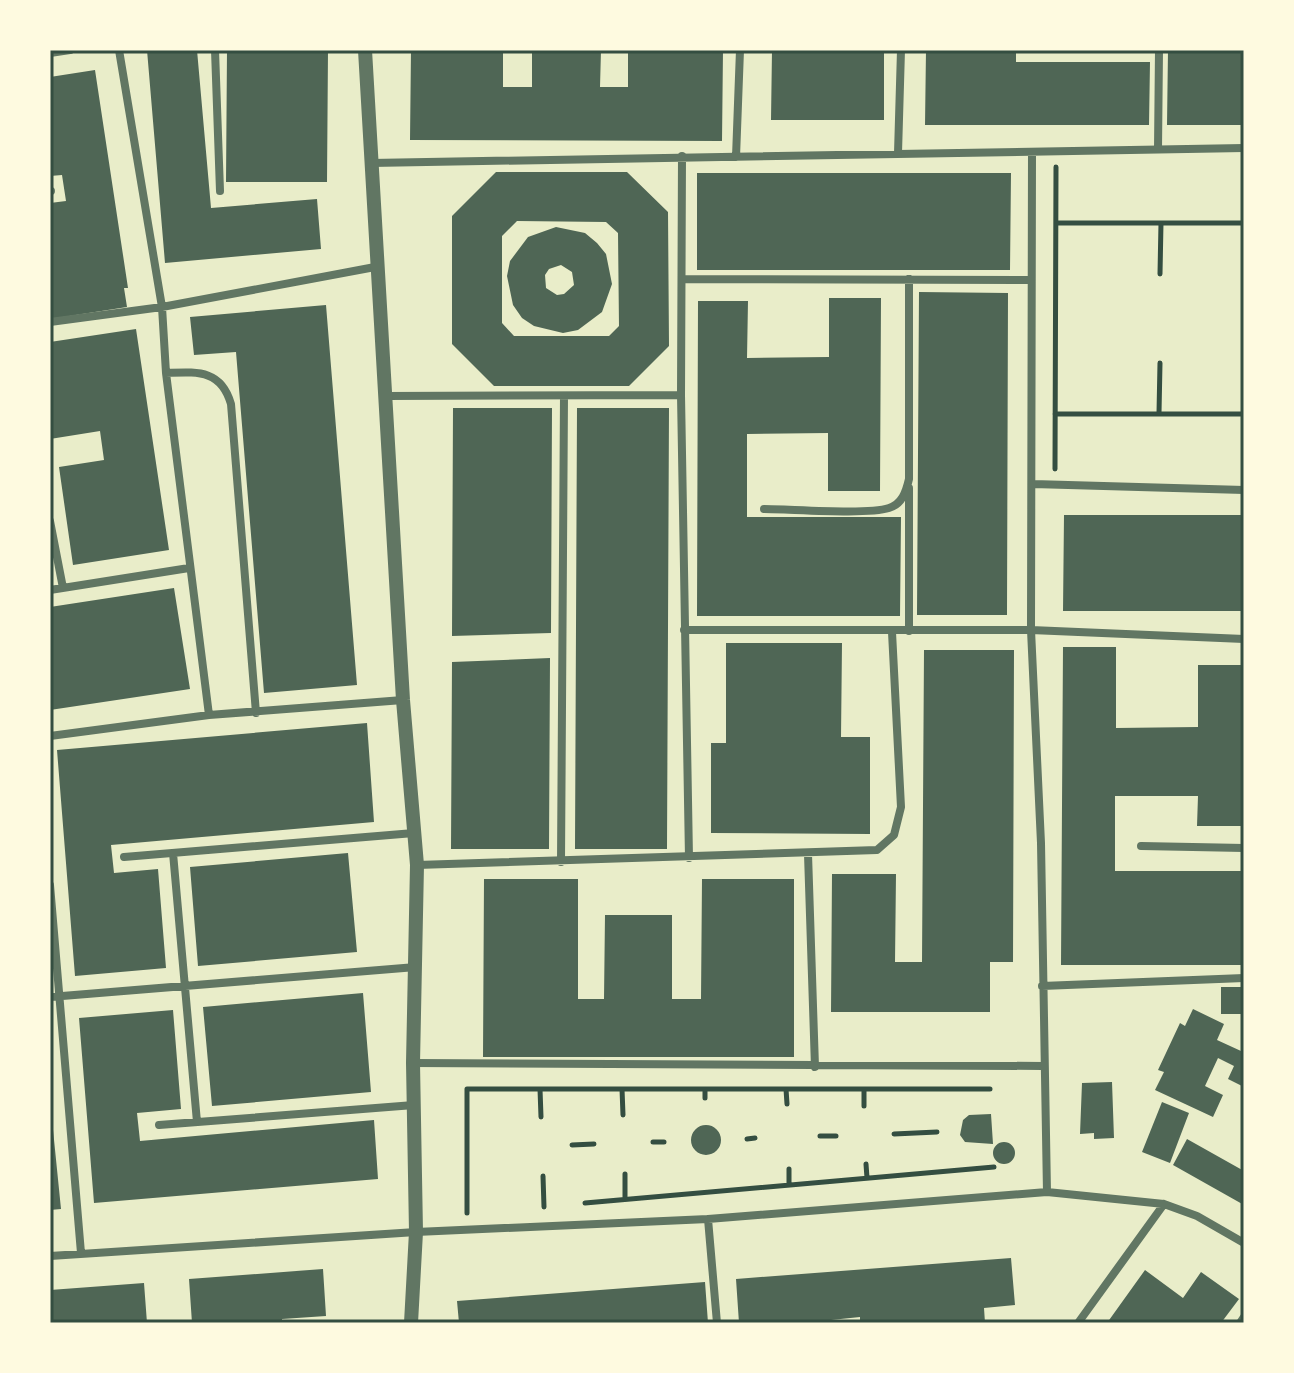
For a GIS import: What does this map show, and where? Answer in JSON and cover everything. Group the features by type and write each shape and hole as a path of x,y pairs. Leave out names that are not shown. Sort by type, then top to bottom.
{"street":[{"path":"50,53 70,50"},
{"path":"119,50 162,307 166,373 209,715"},
{"path":"215,50 220,191"},
{"path":"365,50 375,267 386,396 403,700 417,865 413,1063 416,1232 411,1323"},
{"path":"736,157 740,50"},
{"path":"898,153 901,50"},
{"path":"1158,149 1159,50"},
{"path":"371,163 1244,148"},
{"path":"1032,152 1031,630 1047,1192"},
{"path":"682,156 681,395 689,858"},
{"path":"50,322 162,307 375,267"},
{"path":"682,279 1031,280"},
{"path":"909,279 909,631"},
{"path":"166,373 206,372 226,388 231,404 256,713"},
{"path":"386,396 681,395"},
{"path":"561,862 564,396"},
{"path":"764,509 890,508 899,502 909,479"},
{"path":"1033,484 1244,490"},
{"path":"50,521 63,588"},
{"path":"50,590 189,568"},
{"path":"684,630 1031,630 1244,639"},
{"path":"417,865 877,850 894,835 899,823 892,632"},
{"path":"50,736 209,715 403,700"},
{"path":"124,857 414,833"},
{"path":"1141,846 1244,848"},
{"path":"173,853 197,1122"},
{"path":"808,854 815,1067"},
{"path":"50,885 54,997 81,1253"},
{"path":"54,997 416,967"},
{"path":"1042,986 1244,978"},
{"path":"413,1063 1043,1066"},
{"path":"159,1125 414,1105"},
{"path":"50,1256 416,1232 708,1219 1047,1192 1164,1204 1197,1216 1244,1243"},
{"path":"1078,1323 1164,1204"},
{"path":"708,1219 717,1323"},
{"path":"1240,1323 1244,1317"}],"path":[{"path":"1070,469 1055,469 1055,414 1059,274 1056,166 1071,166"},
{"path":"1056,223 1244,223"},
{"path":"1160,274 1161,223"},
{"path":"1159,413 1160,363"},
{"path":"1055,414 1244,414"},
{"path":"481,1212 466,1213 467,1089 990,1089"},
{"path":"540,1089 541,1117"},
{"path":"622,1089 623,1115"},
{"path":"705,1089 705,1098"},
{"path":"786,1089 787,1104"},
{"path":"864,1089 864,1106"},
{"path":"968,1089 969,1097"},
{"path":"894,1134 937,1132"},
{"path":"820,1136 836,1136"},
{"path":"653,1142 664,1142"},
{"path":"572,1145 594,1144"},
{"path":"866,1164 867,1178"},
{"path":"571,1204 867,1178 971,1165 994,1167"},
{"path":"789,1169 789,1185"},
{"path":"625,1174 625,1199"},
{"path":"543,1176 544,1207"},
{"path":"708,1181 708,1192"},
{"path":"528,1208 557,1206"}],"building":[{"path":"147,50 197,50 211,208 317,199 321,249 165,263"},
{"path":"227,50 328,50 327,182 226,182"},
{"path":"411,50 503,50 503,87 532,87 532,50 601,50 600,87 628,87 628,50 723,50 722,141 410,140"},
{"path":"772,50 884,50 884,120 771,120"},
{"path":"926,50 1016,50 1016,62 1150,62 1149,125 925,125"},
{"path":"1168,50 1244,50 1244,125 1167,125"},
{"path":"95,70 128,288 124,288 127,307 50,319 50,203 66,201 62,175 50,176 50,77"},
{"path":"496,172 627,172 668,212 669,346 629,386 494,386 452,344 452,216","holes":["517,221 606,222 618,233 619,326 609,336 514,336 502,323 502,236"]},
{"path":"697,173 1011,173 1010,270 697,270"},
{"path":"556,227 585,233 606,254 612,284 602,312 578,330 563,333 534,326 522,318 513,305 507,276 510,261 528,237","holes":["561,265 572,272 574,285 564,294 557,295 546,288 545,275 549,269"]},
{"path":"919,292 1008,293 1007,615 917,615"},
{"path":"829,298 881,298 880,491 828,491 828,433 747,434 747,517 901,517 900,616 697,616 698,301 748,301 747,358 829,357"},
{"path":"326,305 357,685 264,693 236,352 194,355 190,317"},
{"path":"136,329 169,550 73,565 59,467 104,460 100,431 50,439 50,342"},
{"path":"453,408 552,408 551,633 452,636"},
{"path":"577,408 669,408 667,849 575,849"},
{"path":"1064,515 1244,515 1244,611 1063,611"},
{"path":"174,588 190,689 50,710 50,607"},
{"path":"726,643 842,643 841,737 870,737 870,834 711,833 711,743 726,743"},
{"path":"1063,647 1116,647 1116,728 1198,727 1198,665 1243,665 1242,826 1197,826 1198,796 1115,796 1115,871 1244,871 1244,965 1061,965"},
{"path":"924,650 1014,650 1013,962 990,962 990,1012 831,1012 832,874 896,874 895,962 922,962"},
{"path":"550,658 549,849 451,849 452,662"},
{"path":"367,723 374,822 111,845 114,873 158,869 166,968 75,976 57,750"},
{"path":"348,853 357,952 198,966 190,867"},
{"path":"484,879 578,879 578,999 604,999 605,915 672,915 672,999 701,999 702,879 794,879 794,1057 483,1057"},
{"path":"1221,987 1244,987 1244,1014 1221,1014"},
{"path":"363,993 371,1092 212,1106 203,1007"},
{"path":"1193,1009 1224,1024 1217,1040 1241,1051 1244,1044 1244,1087 1228,1079 1234,1066 1218,1058 1205,1086 1223,1095 1213,1117 1155,1090 1164,1072 1158,1070 1180,1023 1185,1026"},
{"path":"173,1010 181,1109 137,1113 140,1141 374,1120 378,1179 94,1203 79,1018"},
{"path":"1112,1082 1114,1138 1094,1139 1094,1133 1080,1134 1082,1083"},
{"path":"50,1100 61,1209 50,1210"},
{"path":"1162,1102 1189,1113 1170,1163 1142,1152"},
{"path":"991,1114 993,1144 965,1142 960,1135 963,1120 969,1115"},
{"path":"706,1125 717,1129 721,1140 717,1151 706,1155 695,1151 691,1140 695,1129"},
{"path":"1187,1139 1244,1171 1244,1205 1173,1165"},
{"path":"1000,1142 1008,1142 1015,1153 1008,1164 1000,1164 993,1157 993,1149"},
{"path":"1011,1258 1015,1305 984,1308 985,1323 860,1323 860,1317 831,1320 832,1323 739,1323 736,1279"},
{"path":"323,1269 326,1316 282,1319 282,1323 192,1323 189,1279"},
{"path":"1145,1270 1183,1298 1201,1272 1239,1299 1221,1323 1107,1323"},
{"path":"705,1282 708,1323 459,1323 457,1301"},
{"path":"144,1283 147,1323 50,1323 50,1290"}]}
